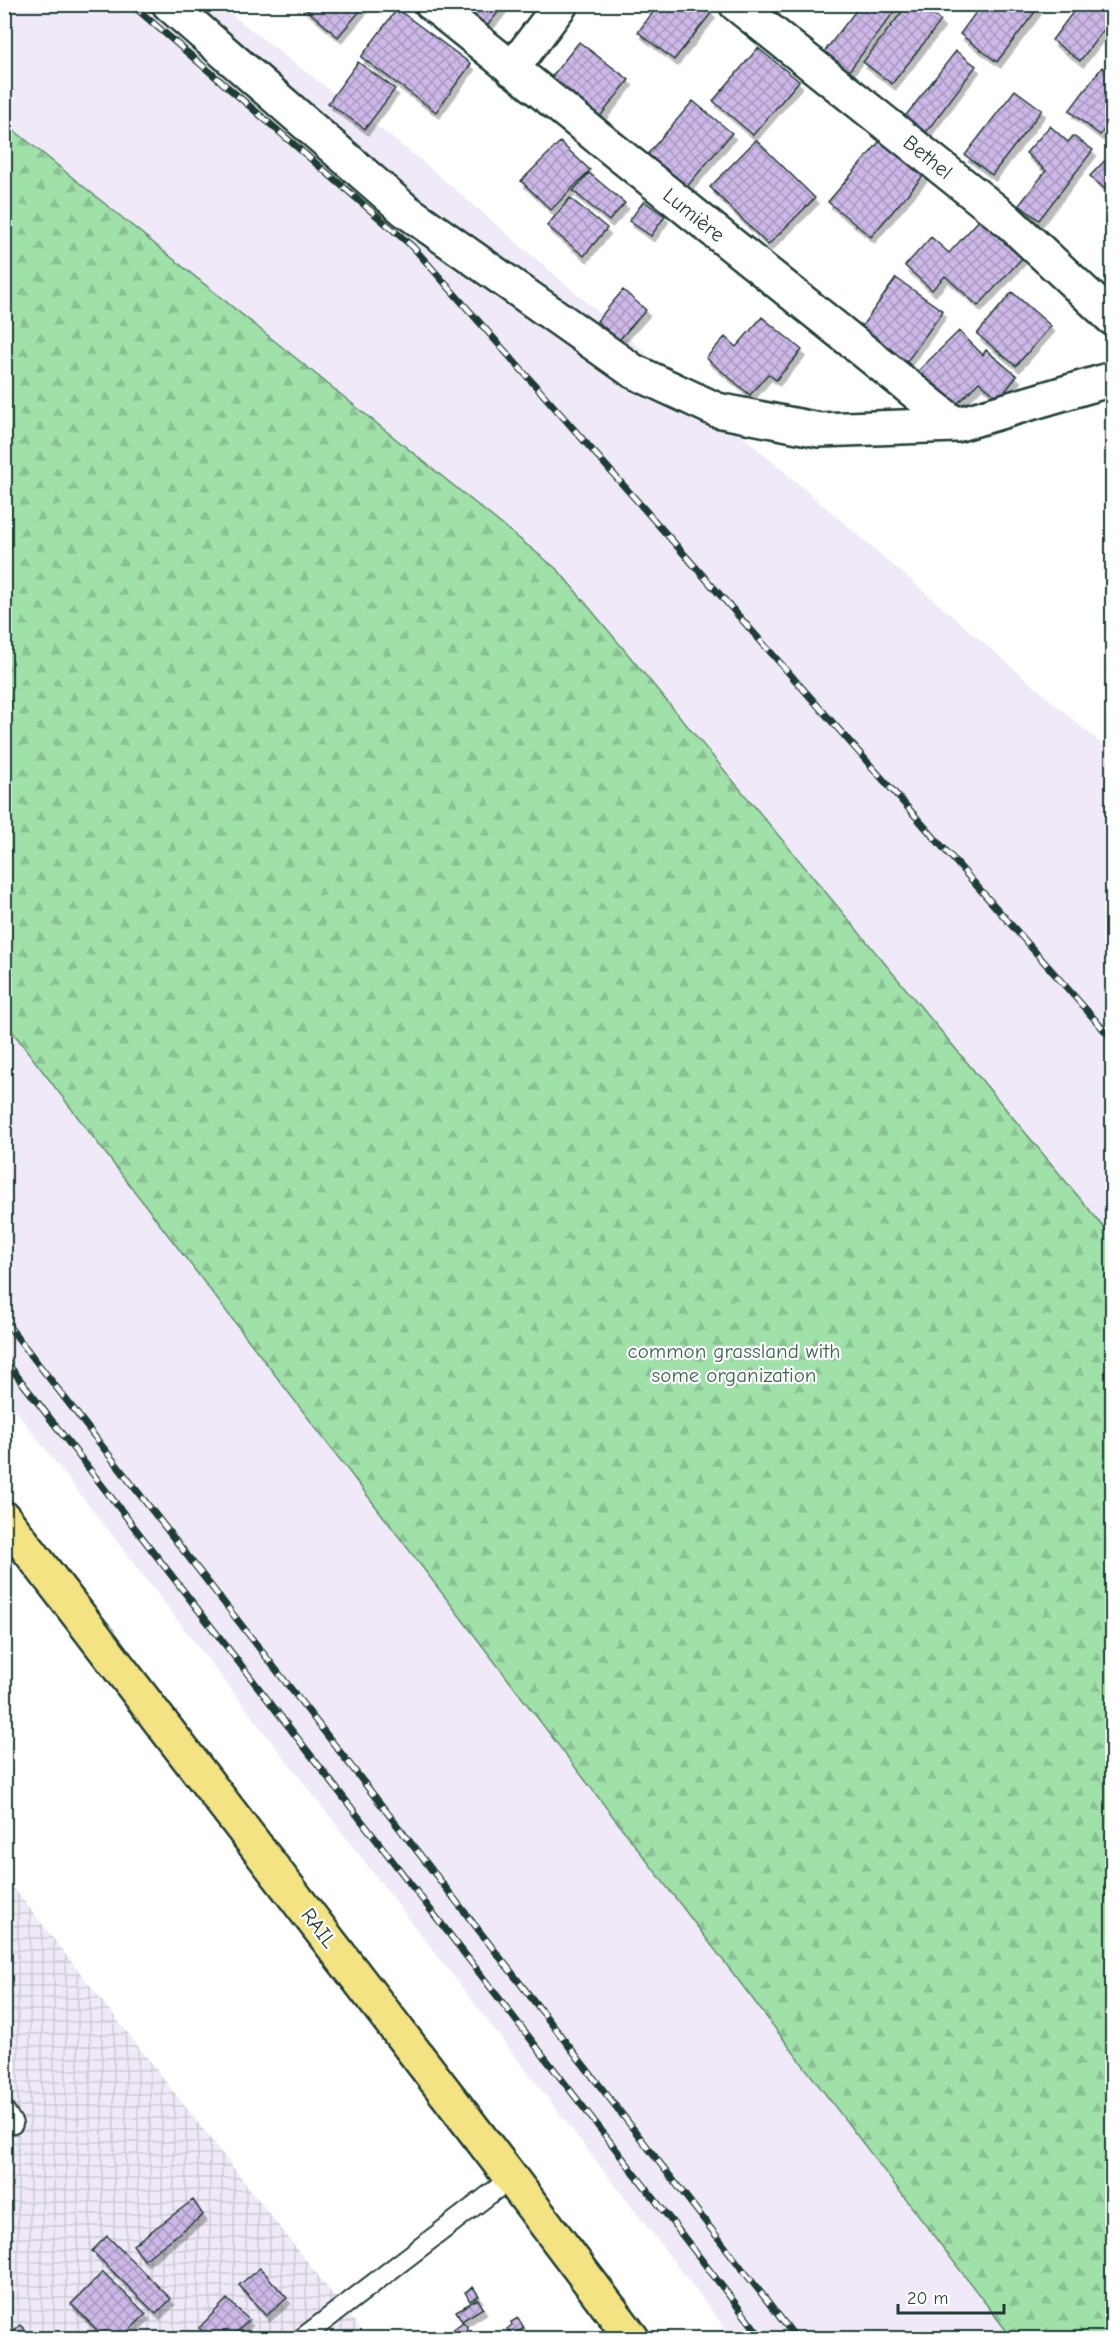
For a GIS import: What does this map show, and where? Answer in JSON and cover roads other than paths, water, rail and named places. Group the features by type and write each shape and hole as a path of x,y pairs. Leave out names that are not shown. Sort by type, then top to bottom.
{"main road":[{"name":"RAIL","path":"4,1518 632,2338"}],"street":[{"path":"170,4 405,210 633,371 717,410 819,430 956,425 1113,379"},
{"name":"Lumière","path":"432,4 956,425"},
{"path":"512,69 561,4"},
{"name":"Bethel","path":"736,4 1007,220 1113,318"}],"lane":[{"path":"302,2338 511,2178"}],"railway":[{"path":"131,4 413,247 1112,1039"},
{"path":"4,1320 796,2338"},
{"path":"4,1359 762,2338"}],"park label":[{"name":"common grassland with some organization","path":"734,1363"}]}
